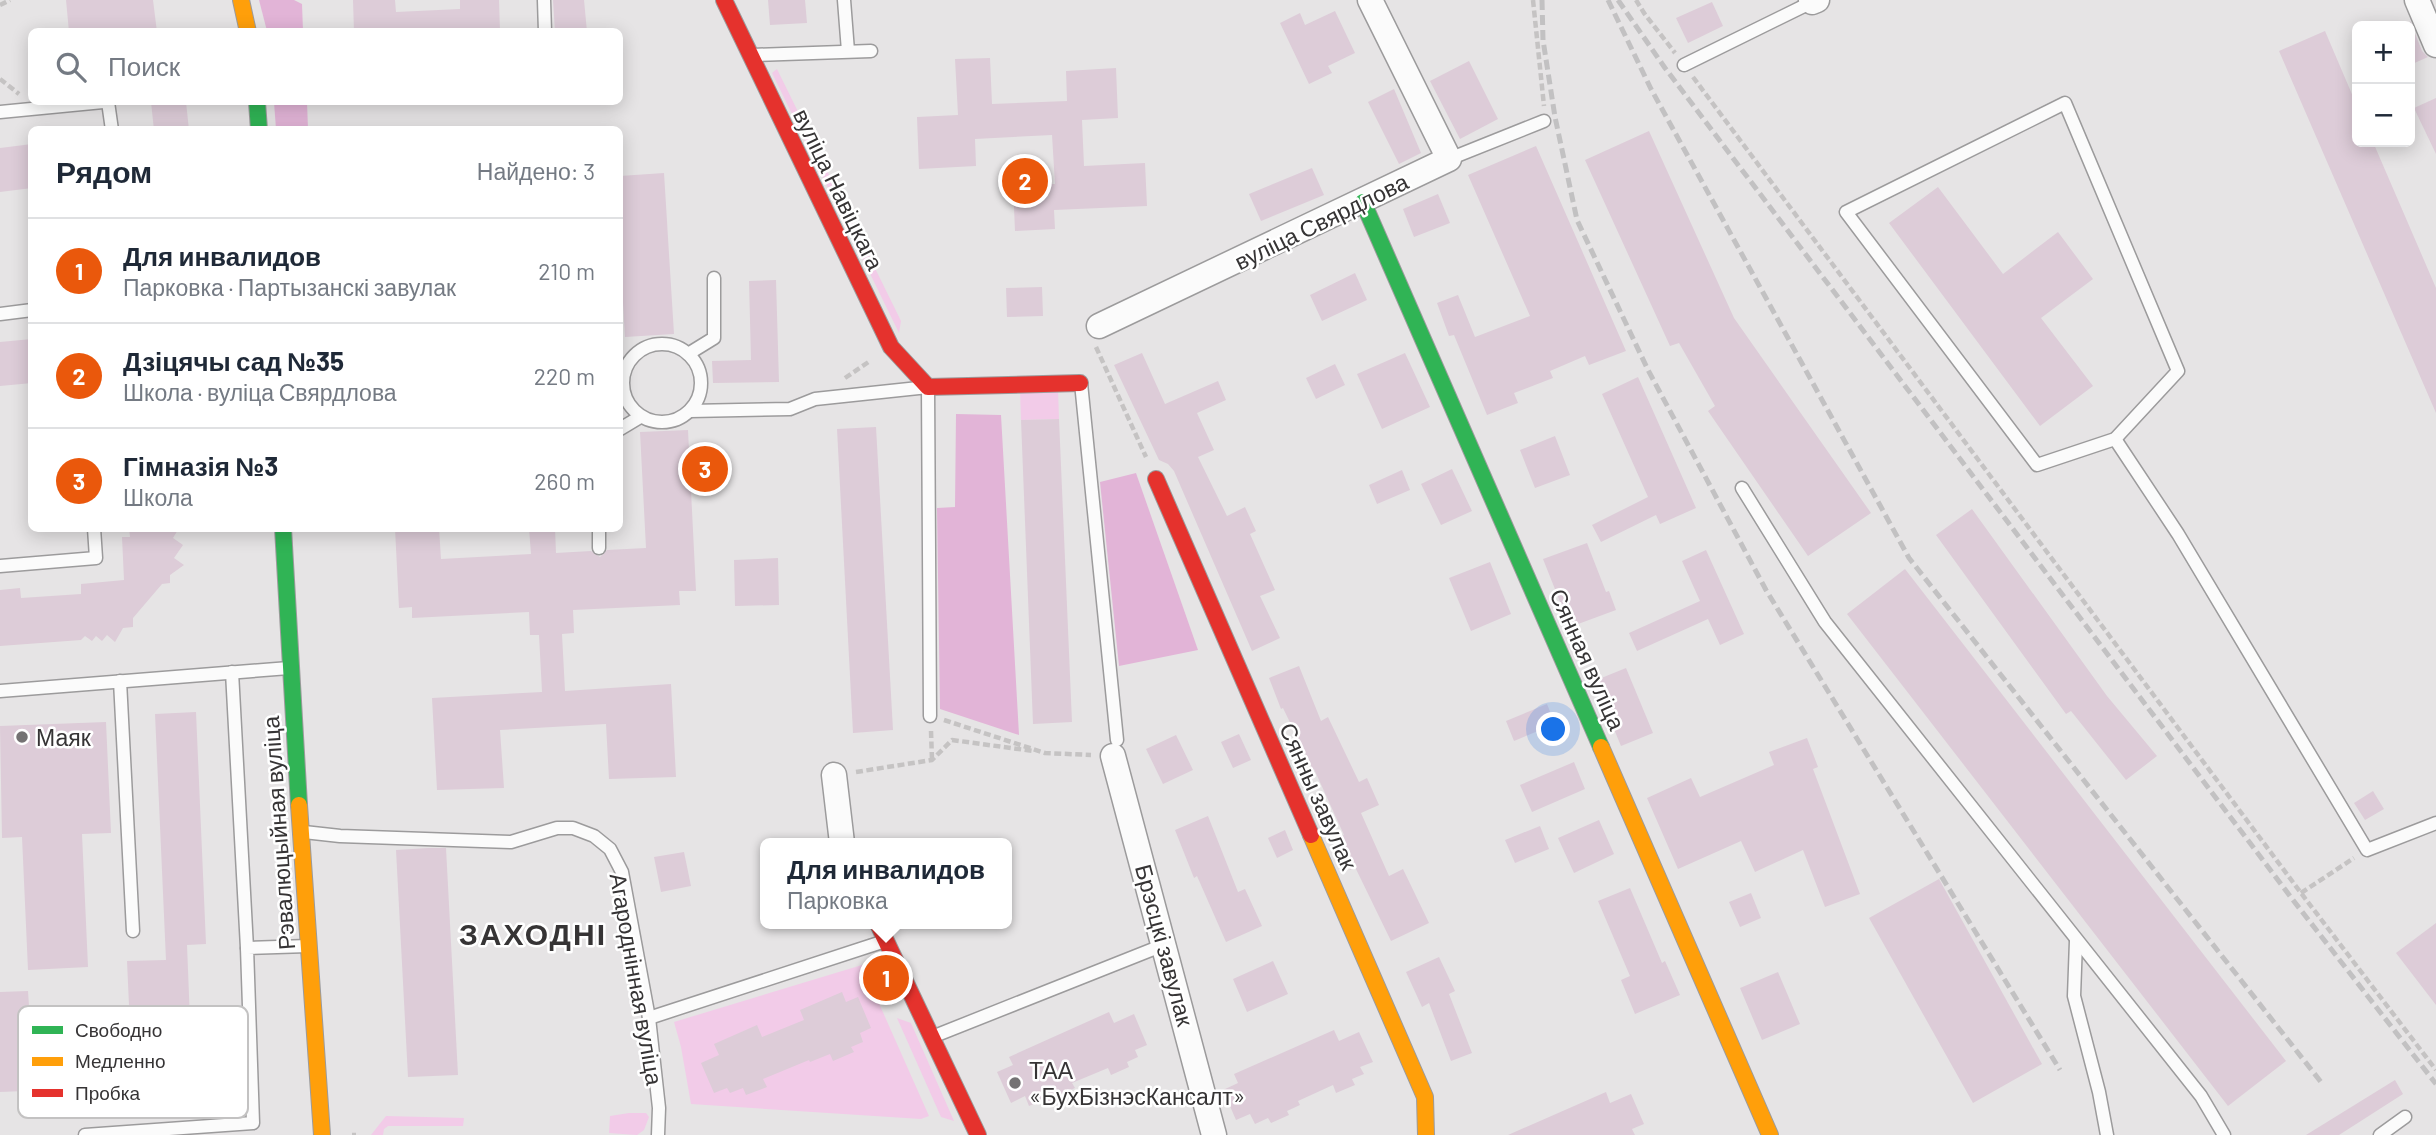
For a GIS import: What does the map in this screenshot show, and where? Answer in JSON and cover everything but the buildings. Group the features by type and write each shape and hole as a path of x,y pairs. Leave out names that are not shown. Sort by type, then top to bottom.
{"street":[{"path":"241,0 247,28"},
{"name":"вуліца Навіцкага","path":"724,0 891,347 928,387"},
{"path":"1370,0 1449,159"},
{"path":"2417,0 2436,45"},
{"path":"257,105 260,126"},
{"name":"вуліца Свярдлова","path":"1099,326 1449,159"},
{"name":"Сянная вуліца","path":"1363,202 1770,1135"},
{"path":"928,387 1080,383"},
{"name":"Сянны завулак","path":"1156,478 1426,1097 1426,1135"},
{"name":"Рэвалюцыйная вуліца","path":"284,532 289,667 322,1135"},
{"name":"Брэсцкі завулак","path":"1115,748 1214,1135"},
{"path":"834,775 841,838"},
{"path":"881,929 978,1135"}],"lane":[{"path":"544,0 545,28"},
{"path":"844,0 848,51"},
{"path":"1684,65 1813,1"},
{"path":"749,56 871,51"},
{"path":"2065,103 2178,371 2115,439 2037,465 1846,212 2065,103"},
{"path":"0,112 74,105"},
{"path":"107,105 111,126"},
{"name":"вуліца Свярдлова","path":"1449,159 1544,121"},
{"path":"688,354 714,338 714,278"},
{"path":"0,314 28,310"},
{"path":"623,378 632,358 642,349 666,344 688,354 696,364 701,388 690,411 679,419 666,422 653,422 640,417 624,396 623,390"},
{"path":"623,353 632,358"},
{"path":"1080,383 1115,748"},
{"path":"690,411 790,409 815,399 928,387 930,716"},
{"path":"623,427 640,417"},
{"path":"2115,439 2178,534 2367,850 2436,823"},
{"path":"1742,488 1825,622 2201,1096 2224,1135"},
{"path":"0,566 96,558 94,532"},
{"path":"599,532 599,548"},
{"path":"0,691 289,667"},
{"path":"85,1135 253,1123 247,948 232,672"},
{"path":"120,681 133,931"},
{"name":"Агароднінная вуліца","path":"300,831 340,836 511,842 557,828 573,828 594,836 610,849 622,872 649,1018 659,1108 658,1135"},
{"path":"649,1018 887,941"},
{"path":"2076,941 2074,996 2099,1092 2107,1135"},
{"path":"247,948 309,946"},
{"path":"932,1037 1156,948"},
{"path":"2380,1135 2405,1117"}],"path":[{"path":"0,5 10,0"},
{"path":"1533,0 1544,121"},
{"path":"1636,0 2301,893 2436,1070"},
{"path":"1099,326 1094,341 1156,478"},
{"path":"815,399 891,347"},
{"path":"932,760 930,716 1045,753"},
{"path":"834,775 932,760 952,740 1045,753 1115,748"},
{"path":"2301,893 2367,850"}],"shaded area":[{"path":"259,0 294,0 302,4 303,28 266,28"},
{"path":"777,69 901,321 899,333 772,73"},
{"path":"274,105 307,105 308,126 276,126"},
{"path":"1058,389 1059,419 1021,420 1020,390"},
{"path":"956,414 1001,415 1019,735 940,709 937,508 955,507"},
{"path":"1136,473 1198,650 1119,666 1100,482"},
{"path":"862,965 929,1116 921,1119 691,1104 674,1022"},
{"path":"897,1018 911,1023 954,1121 941,1117"},
{"path":"646,1113 649,1117 644,1130 637,1135 609,1133 610,1116"},
{"path":"386,1116 464,1118 463,1126 388,1126 383,1135 371,1135"}],"railway":[{"path":"1542,0 1543,40 1555,117 1577,220 1648,370 1766,590 2060,1070"},
{"path":"1608,0 1651,89 1909,558 2321,1082"},
{"path":"1618,0 1665,68 2293,900 2436,1084"}],"traffic: fast":[{"path":"257,105 259,126"},
{"path":"1363,202 1601,747"},
{"path":"283,532 299,805"}],"traffic: slow":[{"path":"241,0 247,28"},
{"path":"1601,747 1770,1135"},
{"path":"299,805 322,1135"},
{"path":"1311,835 1425,1097 1426,1135"}],"traffic: jam":[{"path":"724,0 891,347 928,387 1080,383"},
{"path":"1156,479 1311,835"},
{"path":"880,929 978,1135"}],"place":[{"name":"Дзіцячы сад №35","path":"1025,181"},
{"name":"Гімназія №3","path":"705,469"},
{"name":"Маяк","path":"22,737"},
{"name":"Для инвалидов","path":"886,978"},
{"name":"ТАА «БухБізнэсКансалт»","path":"1015,1083"}],"district":[{"name":"ЗАХОДНІ","path":"533,933"}]}
